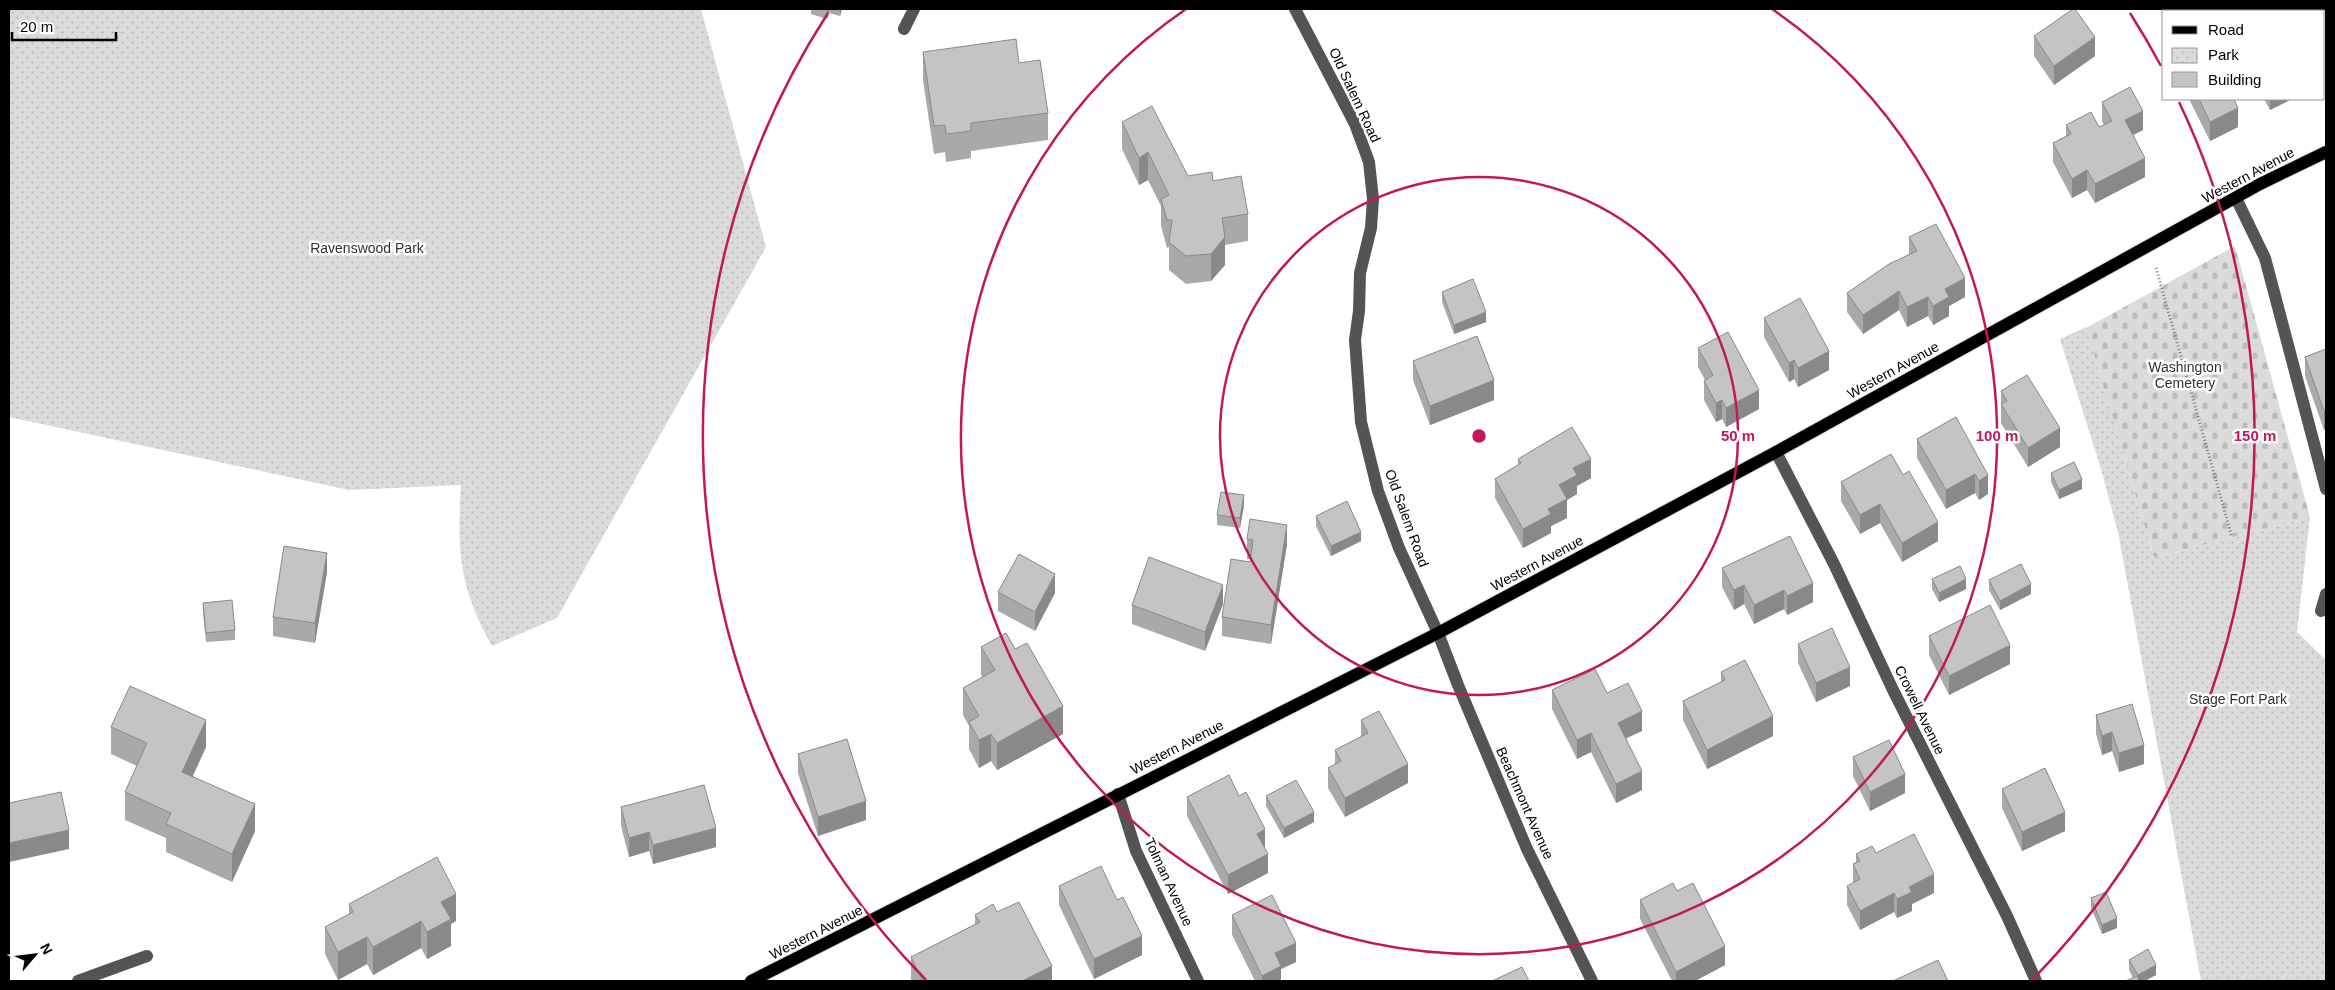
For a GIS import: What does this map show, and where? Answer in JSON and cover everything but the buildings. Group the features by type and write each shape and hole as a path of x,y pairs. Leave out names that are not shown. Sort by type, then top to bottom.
{"main road":[{"name":"Western Avenue","path":"751,981 1438,633 1776,452 2236,198 2326,152"}],"street":[{"path":"904,29 914,9"},
{"name":"Old Salem Road","path":"1295,9 1355,124 1368,162 1373,199 1370,228 1360,273 1359,311 1355,340 1361,422 1378,491 1399,548 1438,633"},
{"path":"2236,198 2265,258 2326,489"},
{"name":"Crowell Avenue","path":"1776,452 1834,564 1893,690 2007,916 2036,981"},
{"path":"2321,611 2326,594"},
{"name":"Beachmont Avenue","path":"1438,633 1527,849 1592,981"},
{"name":"Tolman Avenue","path":"1118,794 1136,851 1198,981"},
{"path":"78,981 147,956"}],"path":[{"path":"2150,246 2232,538"}],"green space":[{"name":"Ravenswood Park","path":"9,9 701,9 766,247 557,618 492,646 473,605 463,569 460,550 461,485 349,490 9,417"},
{"name":"Washington Cemetery","path":"2235,246 2310,517 2154,558 2086,328"},
{"name":"Stage Fort Park","path":"2086,327 2154,558 2310,517 2297,632 2326,660 2326,981 2201,981 2118,532 2101,469 2060,339"}]}
